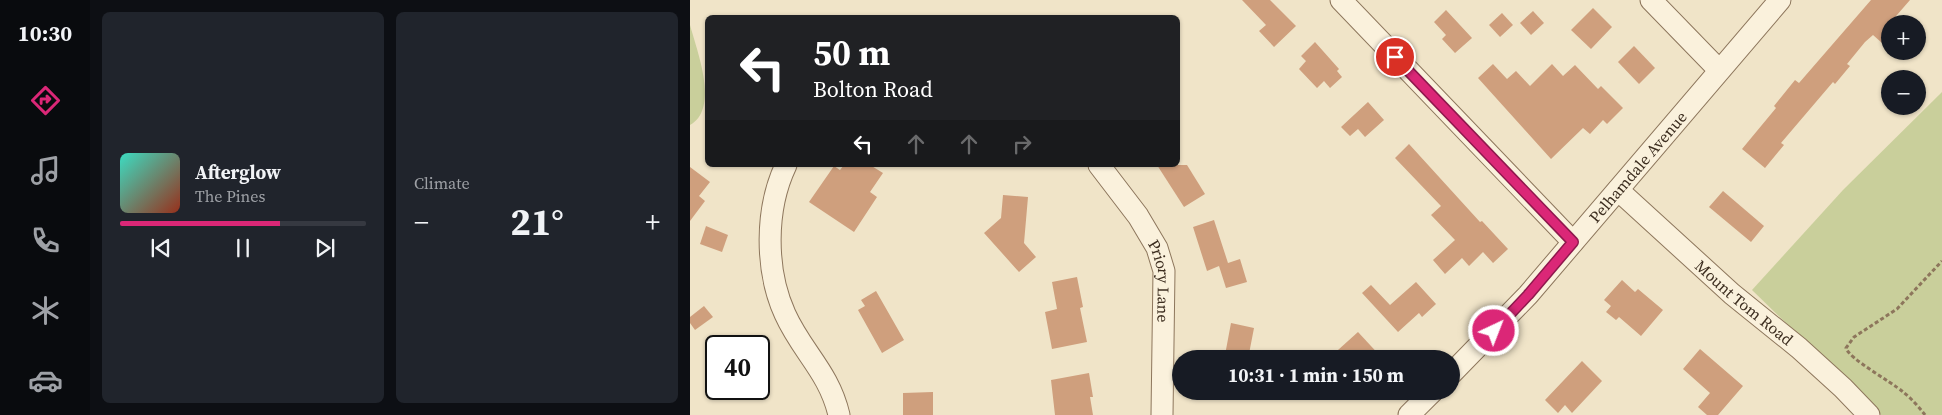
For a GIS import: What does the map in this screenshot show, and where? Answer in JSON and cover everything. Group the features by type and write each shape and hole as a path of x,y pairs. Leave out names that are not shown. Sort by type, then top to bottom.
{"street":[{"path":"1341,0 1573,242"},
{"path":"1651,0 1719,70"},
{"name":"Pelhamdale Avenue","path":"1460,365 1528,295 1780,0"},
{"path":"785,167 777,189 770,235 771,263 777,292 785,315 828,382 836,401 839,415"},
{"name":"Priory Lane","path":"1101,167 1138,216 1157,248 1164,271 1162,415"},
{"name":"Mount Tom Road","path":"1618,190 1732,294 1799,348 1843,388 1869,415"},
{"path":"1409,415 1424,400"}],"path":[{"path":"1925,415 1903,392 1857,360 1847,352 1846,348 1854,337 1897,309 1942,261"}],"green space":[{"path":"690,25 701,64 705,93 704,106 699,117 690,125"},
{"path":"1942,92 1942,415 1881,415 1752,290 1843,190 1919,115 1926,115 1926,108"}],"building":[{"path":"1242,0 1270,0 1296,26 1274,47 1259,31 1266,25"},
{"path":"1871,0 1910,0 1897,15 1881,15 1881,42 1873,35 1865,42 1847,64 1850,66 1835,84 1833,82 1781,143 1784,145 1765,168 1742,149 1776,108 1774,106 1795,80 1799,83"},
{"path":"1593,8 1612,27 1591,49 1571,30"},
{"path":"1446,10 1472,38 1455,53 1442,39 1446,35 1434,22"},
{"path":"1533,11 1544,23 1531,35 1520,23"},
{"path":"1502,13 1513,25 1500,37 1489,25"},
{"path":"1315,42 1339,69 1337,71 1342,77 1330,88 1324,81 1317,88 1299,69 1306,61 1301,56"},
{"path":"1634,46 1655,68 1639,84 1618,62"},
{"path":"1493,64 1507,79 1516,71 1530,86 1552,64 1563,76 1575,65 1598,89 1601,86 1623,108 1607,124 1603,120 1590,134 1583,128 1551,159 1478,78"},
{"path":"1368,102 1384,120 1365,137 1358,129 1350,136 1341,127"},
{"path":"1409,144 1480,222 1482,221 1508,249 1493,263 1483,252 1469,266 1462,258 1445,274 1433,260 1455,240 1431,215 1441,206 1395,158"},
{"path":"1180,165 1187,165 1205,194 1184,207 1158,167 1180,167"},
{"path":"690,167 710,182 699,196 705,201 690,221"},
{"path":"833,167 840,170 842,167 873,167 883,173 870,192 877,197 854,232 809,202"},
{"path":"1723,191 1764,226 1751,242 1709,207"},
{"path":"1003,195 1028,197 1024,243 1036,257 1019,272 984,233 1001,218"},
{"path":"1214,220 1228,263 1240,259 1247,282 1226,288 1219,266 1207,271 1193,227"},
{"path":"706,226 728,235 722,252 700,244"},
{"path":"1077,277 1083,307 1080,308 1087,342 1052,349 1045,312 1057,309 1052,282"},
{"path":"1622,280 1635,292 1638,289 1663,310 1641,336 1619,317 1616,320 1606,312 1611,306 1604,300"},
{"path":"1416,282 1436,304 1422,317 1419,313 1398,332 1362,293 1371,285 1390,305"},
{"path":"876,291 904,340 882,353 858,310 865,306 861,300"},
{"path":"704,306 713,317 695,330 690,323 690,317"},
{"path":"1231,323 1254,328 1250,350 1226,350"},
{"path":"1358,332 1375,350 1338,350"},
{"path":"1700,349 1743,386 1718,415 1707,415 1698,407 1710,393 1683,369"},
{"path":"1582,361 1602,381 1572,413 1565,405 1558,413 1545,400"},
{"path":"1089,373 1093,397 1090,397 1093,415 1055,415 1051,380"},
{"path":"933,392 933,415 903,415 903,393"}],"route":[{"path":"1395,57 1573,242 1528,295 1494,331"}]}
